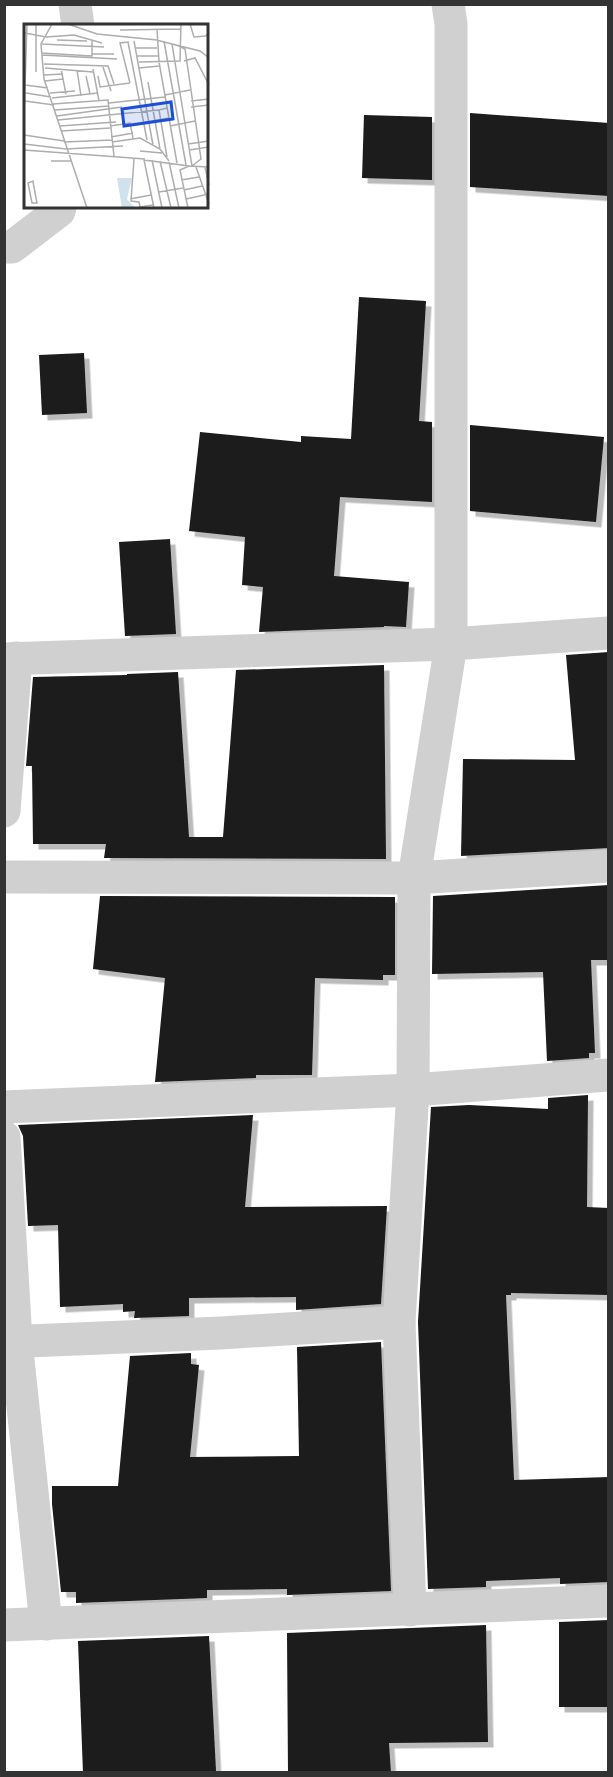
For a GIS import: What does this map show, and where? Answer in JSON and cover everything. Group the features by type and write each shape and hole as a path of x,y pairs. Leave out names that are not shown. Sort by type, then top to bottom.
{"street":[{"path":"75,4 78,24"},
{"path":"410,1610 399,1322 413,1090 414,878 450,644 451,24 448,4"},
{"path":"4,247 12,247 59,212 60,208"},
{"path":"4,811 10,659 450,644 609,633"},
{"path":"4,877 414,878 609,866"},
{"path":"4,1107 413,1090 609,1075"},
{"path":"4,1137 10,1342 46,1624"},
{"path":"10,1342 221,1333 399,1322"},
{"path":"4,1625 609,1601"}],"building":[{"path":"470,113 609,123 609,196 470,187"},
{"path":"364,115 432,117 432,180 362,178"},
{"path":"359,297 426,301 419,421 432,422 432,502 340,497 334,576 409,582 406,627 259,632 263,587 242,585 245,537 189,531 200,432 301,442 301,436 351,439"},
{"path":"84,353 87,413 42,415 39,355"},
{"path":"470,425 604,437 596,522 470,511"},
{"path":"170,539 176,634 125,636 119,542"},
{"path":"609,652 609,848 461,856 463,759 575,760 566,655"},
{"path":"384,665 386,859 104,858 106,844 33,844 32,766 26,766 33,677 178,672 189,837 223,837 236,670"},
{"path":"609,885 609,960 591,960 595,1053 589,1053 589,1058 547,1061 543,972 432,974 433,896"},
{"path":"100,896 395,897 395,975 383,975 383,980 315,978 312,1075 256,1075 256,1078 155,1082 165,978 93,969"},
{"path":"588,1095 587,1207 609,1208 609,1295 511,1293 511,1295 506,1295 514,1480 609,1477 609,1582 560,1584 560,1578 486,1581 486,1587 428,1589 418,1322 431,1107 469,1105 548,1109 548,1098"},
{"path":"253,1115 245,1207 387,1206 381,1304 296,1310 296,1297 189,1298 189,1316 134,1318 135,1311 123,1312 123,1304 60,1307 58,1225 28,1226 23,1136 18,1125"},
{"path":"381,1342 391,1591 287,1595 287,1589 207,1590 207,1598 76,1603 76,1592 61,1592 52,1486 118,1486 130,1356 191,1353 191,1364 199,1365 190,1457 299,1456 297,1347"},
{"path":"609,1620 609,1707 559,1707 559,1622"},
{"path":"486,1625 488,1742 389,1743 391,1773 288,1773 287,1633"},
{"path":"209,1636 216,1771 83,1773 78,1641"}]}
